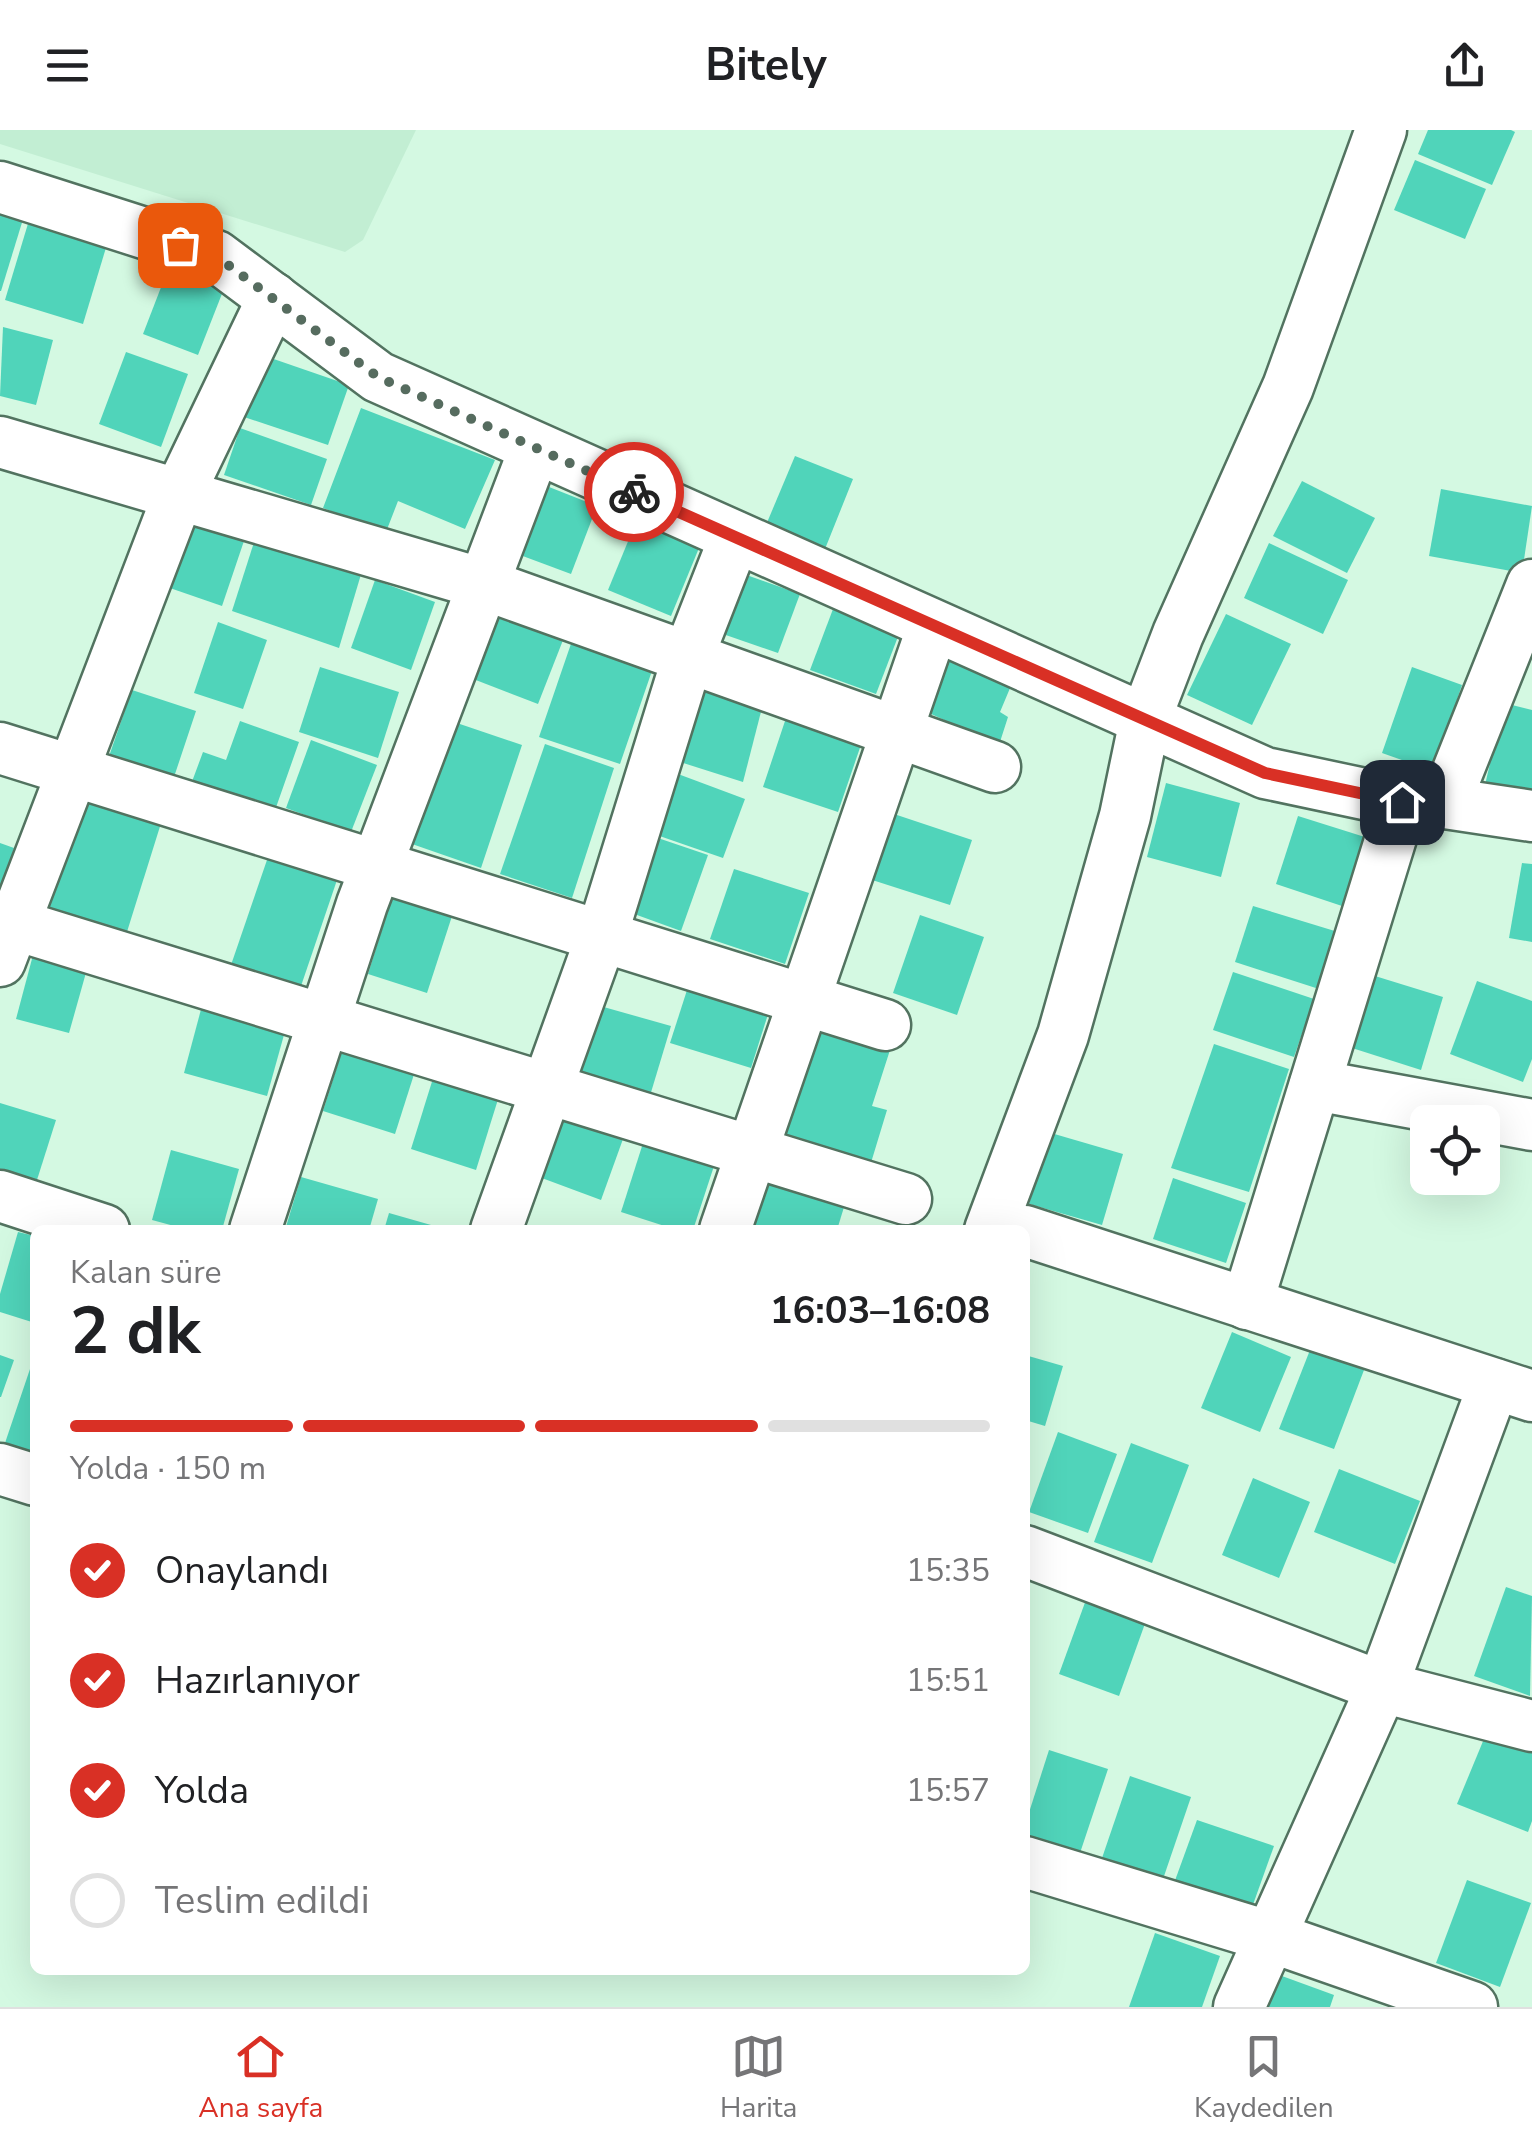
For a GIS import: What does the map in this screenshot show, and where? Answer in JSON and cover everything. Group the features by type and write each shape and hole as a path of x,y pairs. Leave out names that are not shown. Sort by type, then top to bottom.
{"street":[{"path":"1009,1225 1125,816 1145,720 1178,634 1288,387 1380,130"},
{"path":"0,187 216,256 378,377 1265,773 1424,802 1532,816"},
{"path":"272,298 178,496 75,772 4,935 324,1020 906,1199"},
{"path":"0,442 483,584 995,767"},
{"path":"257,1225 376,869 535,448"},
{"path":"498,1225 601,938 688,657 734,537"},
{"path":"1247,1304 1314,1085 1424,802 1532,585"},
{"path":"727,1225 933,626"},
{"path":"0,748 885,1026"},
{"path":"1314,1085 1532,1125"},
{"path":"0,1196 89,1225"},
{"path":"1030,1235 1513,1390 1239,2007"},
{"path":"0,1469 30,1478"},
{"path":"1030,1553 1382,1687 1532,1726"},
{"path":"1030,1864 1271,1936 1472,2007"}],"shaded area":[{"path":"0,130 416,130 363,240 345,252 0,144"}],"building":[{"path":"1428,130 1515,132 1492,185 1418,154"},
{"path":"1415,160 1486,189 1465,239 1394,210"},
{"path":"0,209 24,216 1,291 0,291"},
{"path":"30,217 108,241 83,324 5,300"},
{"path":"170,264 225,286 198,355 143,334"},
{"path":"3,327 53,340 36,405 0,396"},
{"path":"126,352 188,374 161,447 99,424"},
{"path":"265,356 349,385 328,445 244,417"},
{"path":"361,408 495,460 465,529 398,501 386,532 323,508"},
{"path":"240,428 327,459 311,505 224,475"},
{"path":"795,456 853,479 825,549 766,525"},
{"path":"1302,481 1375,518 1347,573 1273,536"},
{"path":"539,483 597,506 571,574 512,552"},
{"path":"1441,489 1532,506 1522,573 1429,556"},
{"path":"192,514 247,532 222,606 167,587"},
{"path":"636,522 699,548 671,616 608,590"},
{"path":"256,536 362,571 339,648 232,611"},
{"path":"1269,543 1348,580 1323,634 1244,598"},
{"path":"741,573 800,594 778,653 720,633"},
{"path":"375,580 435,602 411,670 351,648"},
{"path":"494,609 565,635 538,704 468,677"},
{"path":"833,609 899,634 876,694 810,670"},
{"path":"1226,614 1291,644 1252,725 1187,695"},
{"path":"218,622 267,640 243,709 194,693"},
{"path":"574,635 655,662 620,764 539,737"},
{"path":"942,648 1013,681 1000,712 1008,717 999,745 918,708"},
{"path":"320,667 399,692 378,758 299,732"},
{"path":"1412,667 1462,685 1433,771 1382,753"},
{"path":"703,680 764,700 743,782 677,761"},
{"path":"132,690 196,711 171,786 106,765"},
{"path":"1504,703 1532,710 1532,796 1485,785"},
{"path":"788,712 864,736 838,812 763,787"},
{"path":"240,721 299,742 273,816 190,787 203,752 226,760"},
{"path":"454,722 522,745 481,868 412,844"},
{"path":"311,740 377,765 351,832 286,808"},
{"path":"545,744 614,768 572,898 500,874"},
{"path":"670,771 745,799 723,858 648,832"},
{"path":"1166,783 1240,803 1221,877 1147,857"},
{"path":"85,796 162,820 126,935 48,909"},
{"path":"888,812 972,840 950,905 866,878"},
{"path":"1298,816 1368,838 1345,907 1276,884"},
{"path":"652,836 708,855 681,931 626,911"},
{"path":"0,843 14,848 1,890 0,890"},
{"path":"268,857 337,880 300,989 231,965"},
{"path":"1522,863 1532,864 1532,942 1509,938"},
{"path":"734,869 809,893 785,964 710,939"},
{"path":"393,894 453,913 427,993 368,974"},
{"path":"1253,906 1338,932 1319,989 1235,962"},
{"path":"920,915 984,937 957,1015 893,993"},
{"path":"33,955 87,969 69,1033 16,1019"},
{"path":"1233,972 1314,999 1294,1057 1213,1030"},
{"path":"1375,976 1443,997 1421,1070 1352,1048"},
{"path":"1477,981 1532,1001 1532,1059 1523,1082 1450,1054"},
{"path":"688,987 769,1011 751,1068 670,1043"},
{"path":"203,1002 287,1024 267,1096 184,1073"},
{"path":"593,1004 671,1026 649,1099 571,1077"},
{"path":"819,1026 890,1050 872,1106 887,1110 870,1166 783,1141"},
{"path":"1214,1044 1289,1069 1249,1192 1171,1168"},
{"path":"344,1045 416,1068 395,1134 323,1111"},
{"path":"435,1072 500,1093 476,1170 411,1149"},
{"path":"0,1103 56,1120 36,1183 0,1172"},
{"path":"554,1113 623,1139 601,1200 531,1174"},
{"path":"1051,1133 1123,1154 1102,1225 1029,1204"},
{"path":"644,1140 715,1163 695,1225 661,1225 621,1212"},
{"path":"171,1150 239,1169 223,1225 170,1225 152,1220"},
{"path":"301,1177 378,1199 370,1225 287,1225"},
{"path":"1173,1178 1246,1203 1226,1263 1153,1239"},
{"path":"764,1183 844,1207 839,1225 751,1225"},
{"path":"389,1213 431,1225 385,1225"},
{"path":"18,1232 30,1235 30,1321 0,1312 0,1294"},
{"path":"1232,1332 1291,1357 1260,1432 1201,1408"},
{"path":"1310,1350 1364,1370 1334,1449 1279,1429"},
{"path":"0,1355 14,1360 1,1397 0,1397"},
{"path":"1030,1356 1063,1366 1045,1426 1030,1422"},
{"path":"30,1369 30,1451 5,1443"},
{"path":"1058,1432 1117,1454 1088,1533 1030,1509"},
{"path":"1131,1443 1189,1465 1152,1563 1094,1542"},
{"path":"1339,1469 1420,1501 1395,1564 1314,1532"},
{"path":"1253,1478 1310,1502 1279,1578 1222,1555"},
{"path":"1506,1587 1532,1596 1530,1696 1474,1676"},
{"path":"1087,1597 1147,1618 1119,1696 1059,1674"},
{"path":"1486,1734 1532,1753 1532,1821 1528,1832 1457,1804"},
{"path":"1049,1750 1108,1769 1079,1856 1030,1841 1030,1809"},
{"path":"1130,1776 1191,1797 1162,1882 1101,1861"},
{"path":"1197,1820 1274,1846 1250,1913 1173,1886"},
{"path":"1467,1880 1531,1903 1500,1987 1436,1963"},
{"path":"1155,1933 1220,1956 1202,2007 1129,2007"},
{"path":"1271,1972 1334,1995 1330,2007 1257,2007"}],"way so far":[{"path":"180,245 216,256 378,377 634,492"}],"route":[{"path":"634,492 1265,773 1402,802"}]}
